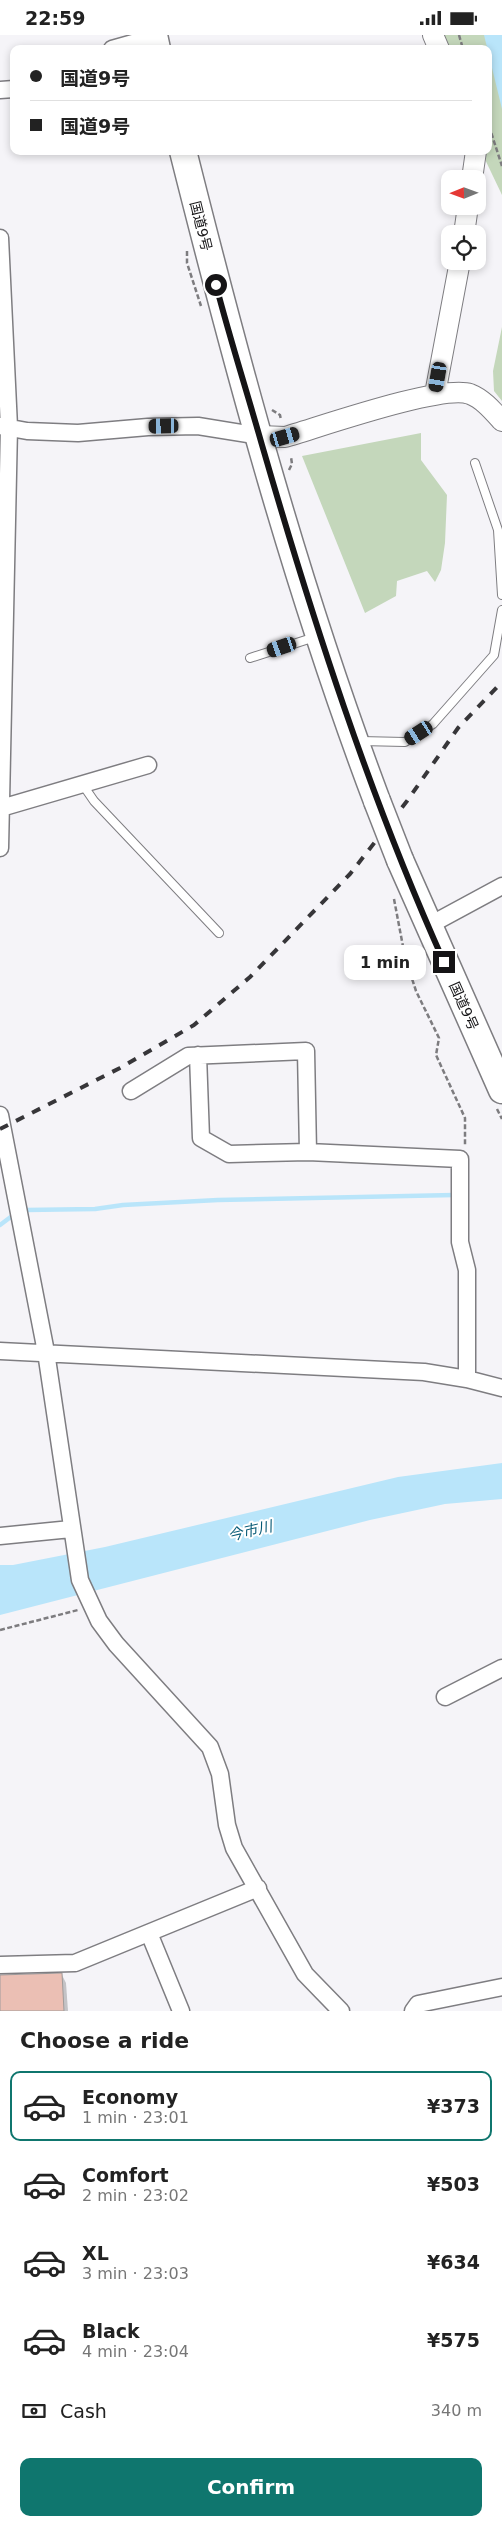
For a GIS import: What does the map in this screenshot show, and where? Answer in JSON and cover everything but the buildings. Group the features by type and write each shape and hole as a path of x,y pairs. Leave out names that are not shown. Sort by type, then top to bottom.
{"highway":[{"name":"国道9号","path":"184,155 226,324 320,635 355,742 400,860 502,1090"}],"street":[{"path":"130,45 156,39"},
{"path":"473,170 475,155"},
{"path":"0,238 5,426 0,848"},
{"path":"435,394 458,270"},
{"path":"5,426 27,431 78,433 148,427 198,426 260,436 285,437 435,394 470,394 489,406 502,421"},
{"path":"1,808 148,765"},
{"path":"428,926 502,886"},
{"path":"131,1091 188,1056 306,1051 308,1152"},
{"path":"198,1055 201,1139 229,1154 308,1152 460,1159 460,1242 467,1270 467,1379"},
{"path":"0,1115 46,1352 80,1580 91,1606 116,1644 210,1747 220,1774 227,1825 234,1848 305,1974 342,2011"},
{"path":"0,1351 424,1372 467,1379 502,1388"},
{"path":"0,1536 72,1536"},
{"path":"445,1697 502,1668"},
{"path":"0,1965 75,1963 258,1888"},
{"path":"150,1933 181,2011"},
{"path":"413,2011 418,2004 502,1987"}],"lane":[{"path":"475,463 498,530 502,595"},
{"path":"355,742 405,742 433,724 494,655 502,610"},
{"path":"250,658 320,635"},
{"path":"83,785 94,801 219,933"}],"path":[{"path":"492,135 502,166"},
{"path":"287,474 292,464 291,457"},
{"path":"393,895 405,957 416,991 438,1038 436,1055 465,1118 465,1150 460,1159"},
{"path":"0,1630 91,1606"}],"green space":[{"path":"443,35 502,35 502,195 483,155 492,155 492,45 447,45"},
{"path":"502,327 502,401 494,391 493,371"},
{"path":"421,433 421,460 447,495 445,543 441,570 435,582 427,571 397,581 396,596 365,613 302,456"}],"water":[{"path":"484,35 502,35 502,109 492,68 492,45 486,45"},
{"name":"今市川","path":"502,1463 502,1499 445,1504 370,1520 0,1615 0,1565 13,1565 105,1547 398,1477"}],"waterway":[{"path":"0,1225 12,1216 26,1210 95,1209 123,1205 218,1200 454,1195"}],"railway":[{"path":"0,1129 120,1068 194,1025 250,977 350,874 407,801 458,728 502,682"}],"route":[{"path":"216,285 308,602 355,742 400,860 444,962"}]}
